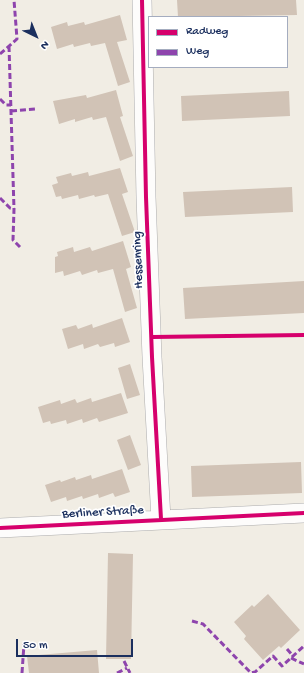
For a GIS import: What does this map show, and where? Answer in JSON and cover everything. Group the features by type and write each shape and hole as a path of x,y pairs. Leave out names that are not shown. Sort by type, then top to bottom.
{"street":[{"name":"Hessenring","path":"142,0 152,357 161,519"},
{"name":"Berliner Straße","path":"0,528 304,513"}],"building":[{"path":"177,0 296,0 297,15 178,16"},
{"path":"120,15 127,40 117,42 130,82 118,86 105,43 91,46 90,43 74,47 73,44 57,49 51,27 67,22 68,26 84,22 85,25"},
{"path":"116,90 123,116 120,117 133,156 120,161 106,117 93,120 92,117 75,122 75,119 59,124 53,101 86,95 87,98"},
{"path":"289,91 290,116 182,121 181,96"},
{"path":"120,168 128,192 122,194 135,232 122,236 108,194 95,197 94,195 79,199 78,195 62,199 61,196 56,197 52,185 58,183 56,177 71,173 72,176 88,172 89,176"},
{"path":"292,187 293,212 185,217 183,192"},
{"path":"123,241 131,267 126,269 137,308 125,312 113,269 98,273 97,270 82,275 80,271 64,276 63,271 55,273 55,257 58,256 57,252 73,247 74,252 90,247 92,251"},
{"path":"304,281 304,313 185,319 183,288"},
{"path":"122,318 130,342 115,347 114,343 100,347 98,344 84,349 83,344 68,349 62,329 76,325 78,329 92,324 93,328"},
{"path":"130,364 140,395 127,399 118,368"},
{"path":"121,393 128,413 99,422 97,418 83,423 82,419 67,424 66,420 51,424 50,421 43,423 38,407 60,400 61,404 75,399 77,403 91,398 92,402"},
{"path":"130,435 141,465 128,470 117,440"},
{"path":"301,462 302,493 192,497 191,466"},
{"path":"122,469 130,492 115,497 113,493 99,498 98,494 83,499 82,496 67,501 66,497 51,502 45,485 60,480 61,482 75,477 76,480 91,475 92,479"},
{"path":"108,553 133,554 131,659 106,659"},
{"path":"268,594 300,630 281,648 279,646 263,660 244,639 246,636 234,622 252,605 254,607"},
{"path":"97,650 99,673 29,673 27,656"}],"marked path":[{"path":"0,54 17,39 14,0"},
{"path":"9,46 14,209 13,240 20,247"},
{"path":"0,99 6,105 11,105"},
{"path":"11,111 35,109"},
{"path":"0,198 10,208 14,209"},
{"path":"192,621 203,624 251,673 255,672 273,656 282,666 304,646"},
{"path":"22,673 24,644"},
{"path":"287,649 293,656"},
{"path":"291,658 304,664"},
{"path":"124,661 130,673"},
{"path":"117,673 127,668"}],"cycle path":[{"path":"142,0 146,197 152,357 161,519"},
{"path":"152,337 304,335"},
{"path":"0,528 304,513"}]}
